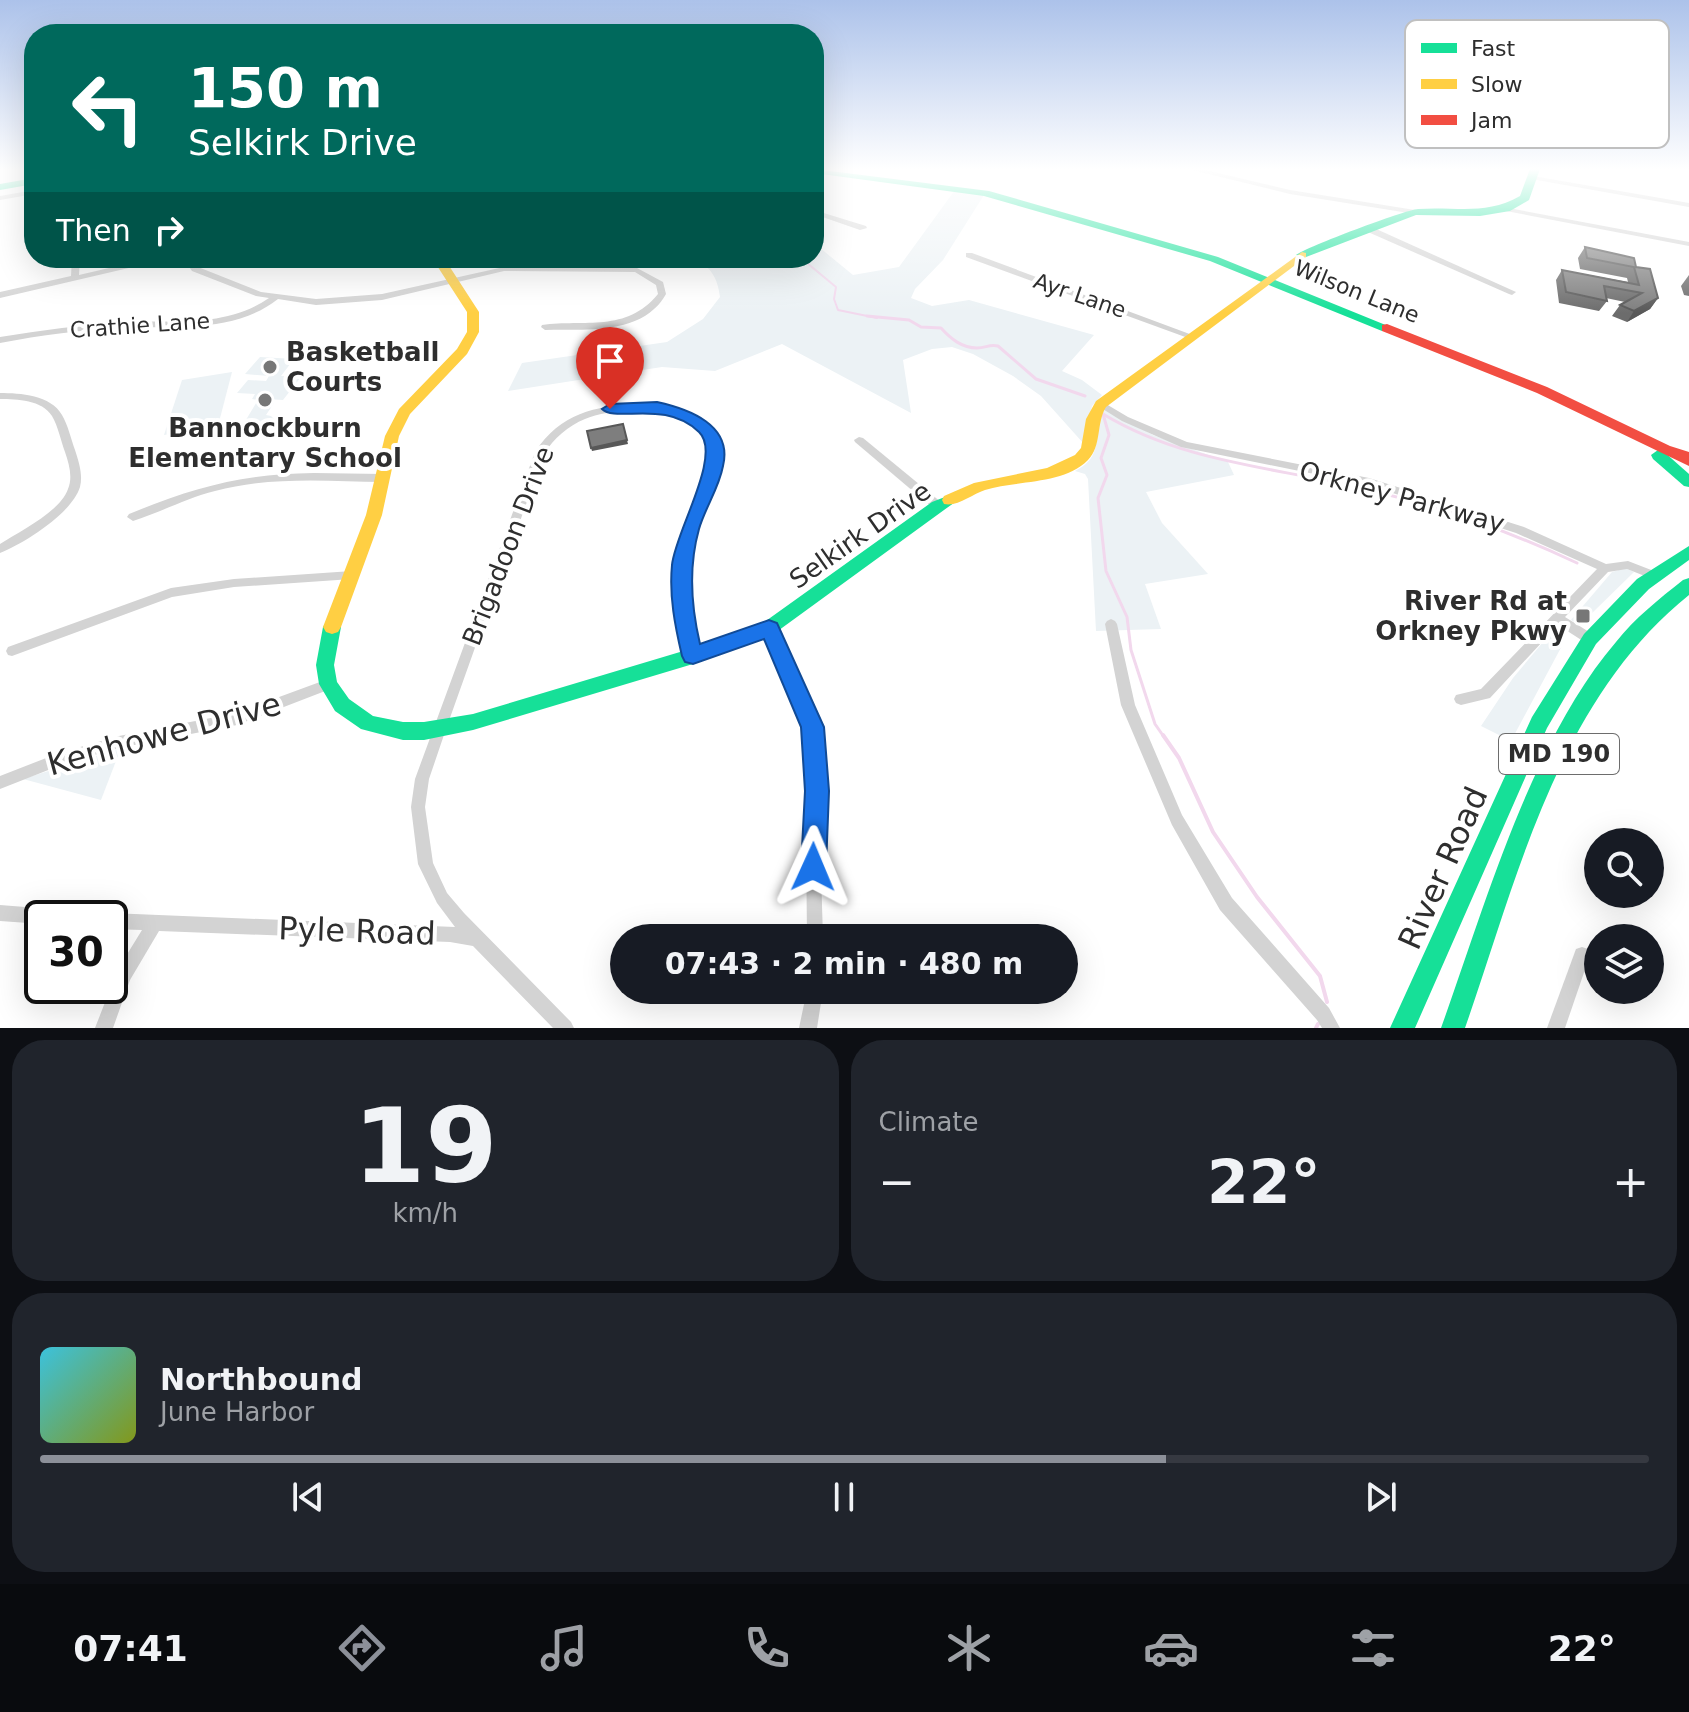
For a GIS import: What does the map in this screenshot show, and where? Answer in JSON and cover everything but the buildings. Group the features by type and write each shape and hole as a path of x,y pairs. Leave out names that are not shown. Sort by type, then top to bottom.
{"street":[{"path":"829,217 863,228"},
{"name":"Wilson Lane","path":"1073,217 1214,259 1507,377 1662,453 1689,471"},
{"path":"1101,404 1295,258 1403,217"},
{"path":"1548,217 1689,244"},
{"path":"1371,230 1512,292"},
{"name":"Ayr Lane","path":"969,255 1191,336"},
{"path":"75,278 76,268"},
{"path":"0,295 119,268"},
{"path":"194,268 275,298 316,302 360,300 504,269 637,270 660,284 662,294 655,306 631,320 615,324 545,327"},
{"path":"328,684 325,665 328,639 374,515 392,436 404,412 462,351 473,332 473,312 445,268"},
{"name":"Crathie Lane","path":"0,340 71,329 217,320 254,312 275,298"},
{"path":"0,396 35,400 57,415 76,474 72,494 59,508 0,549"},
{"name":"Selkirk Drive","path":"328,684 342,705 368,723 403,731 439,729 473,722 693,656 769,628 938,506 983,485 1055,469 1081,459 1090,447 1091,416 1101,404"},
{"name":"Orkney Parkway","path":"1101,404 1125,419 1185,445 1369,482 1520,530 1605,568 1628,565 1655,576"},
{"name":"Brigadoon Drive","path":"479,939 442,898 426,864 418,807 422,779 539,454 555,432 575,419 599,411 644,406 682,413 708,430 715,446 715,465 690,527 682,564 683,615 693,656"},
{"path":"859,440 938,506"},
{"path":"1662,453 1689,459"},
{"path":"1662,453 1689,482"},
{"path":"133,517 241,481 383,478"},
{"name":"River Road","path":"1402,1028 1539,723 1590,639 1643,584 1689,552"},
{"path":"1461,699 1485,694 1605,568"},
{"path":"12,651 171,593 234,583 352,575"},
{"name":"MD 190","path":"1453,1028 1563,744 1608,665 1666,603 1689,585"},
{"path":"1558,619 1590,639"},
{"path":"1111,624 1128,705 1177,820 1226,904 1323,1014 1331,1028"},
{"path":"769,628 812,727 817,791 813,839 815,924"},
{"name":"Kenhowe Drive","path":"0,783 59,759 119,742 237,719 328,684"},
{"path":"0,913 24,915"},
{"name":"Pyle Road","path":"128,922 450,934 479,939"},
{"path":"104,1028 124,975 155,923"},
{"path":"479,939 565,1028"},
{"path":"1556,1028 1582,955"},
{"path":"808,1028 812,1004"}],"shaded area":[{"path":"935,217 970,217 943,260 915,289 911,298 932,306 969,300 1094,335 1062,371 1082,380 1102,395 1092,406 1084,444 1041,396 1013,376 973,354 952,347 932,349 903,360 911,413 782,344 715,371 662,367 508,391 522,363 667,342 703,319 720,297 708,268 824,268 824,251 853,275 899,267"},
{"path":"260,357 294,359 281,376 301,377 283,400 267,399 265,402 274,403 266,415 277,422 248,433 238,433 258,400 252,399 255,394 237,393 248,380 266,381 269,376 245,374"},
{"path":"232,372 218,426 164,435 182,380"},
{"path":"1104,409 1153,435 1228,462 1234,475 1146,492 1162,523 1208,574 1145,584 1161,629 1096,631 1088,479 1085,474 1075,471 1093,455 1097,441 1097,415"},
{"path":"1625,568 1634,572 1589,616 1584,614 1576,623 1571,620 1612,572"},
{"path":"1559,628 1566,633 1564,642 1511,741 1481,726 1513,678 1554,629"},
{"path":"121,748 101,800 23,779"}],"waterway":[{"path":"813,268 836,287 834,299 838,310 867,316"},
{"path":"867,316 909,320 921,327 941,328 957,342 972,348 998,346 1036,379 1085,396"},
{"path":"867,316 877,318"},
{"path":"1164,737 1155,724 1131,650 1127,617 1106,571 1098,498 1107,475 1101,458 1109,435 1103,414 1165,443 1198,453 1331,481 1446,511 1577,563"},
{"path":"1163,735 1179,758 1213,832 1257,897 1320,976 1327,1002"},
{"path":"1316,1028 1318,1024"}],"traffic: fast":[{"path":"1068,217 1214,259 1387,328"},
{"path":"1302,255 1402,217"},
{"path":"1658,455 1689,482"},
{"path":"332,627 325,665 328,684 342,705 368,723 403,731 424,731 473,722 693,656 769,628 950,500"},
{"path":"1402,1028 1539,723 1590,639 1643,584 1689,552"},
{"path":"1453,1028 1521,836 1563,741 1587,697 1622,647 1649,618 1689,585"}],"traffic: slow":[{"path":"950,500 980,486 1047,473 1080,459 1088,448 1093,419 1101,404 1302,255"},
{"path":"332,627 374,515 392,436 404,412 462,351 473,332 473,312 444,268"}],"traffic: jam":[{"path":"1387,328 1542,390 1689,461"},
{"path":"1667,450 1689,457"}],"place":[{"name":"Basketball Courts","path":"270,367"},
{"name":"Bannockburn Elementary School","path":"265,400"},
{"name":"River Rd at Orkney Pkwy","path":"1583,616"}],"route":[{"path":"610,409 657,407 682,413 708,430 715,446 715,465 690,527 682,564 683,615 693,656 769,628 790,670 812,727 817,791 813,867"}]}
